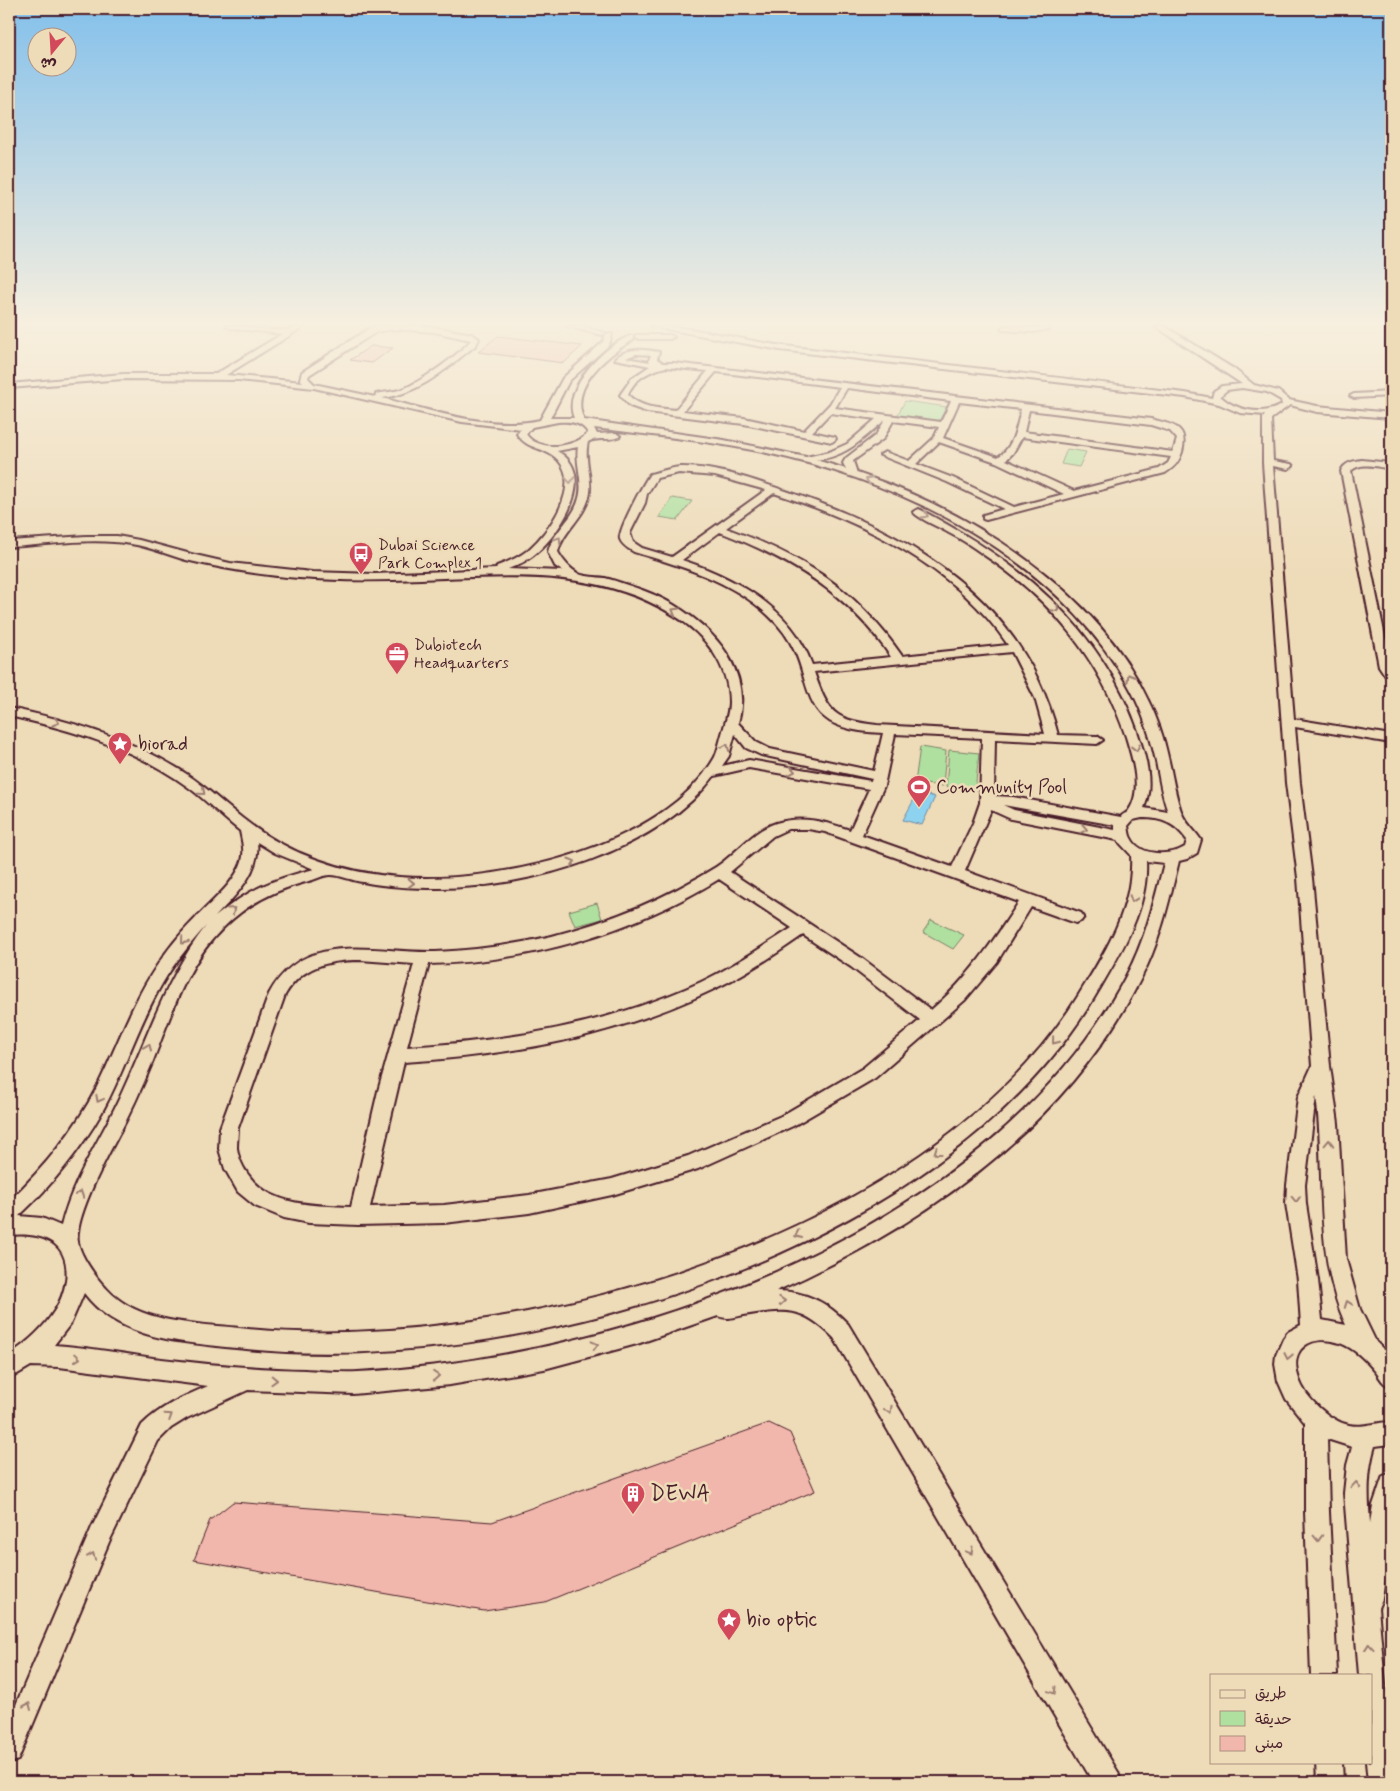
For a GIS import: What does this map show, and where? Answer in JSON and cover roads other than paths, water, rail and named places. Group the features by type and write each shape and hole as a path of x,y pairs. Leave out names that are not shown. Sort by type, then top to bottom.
{"street":[{"path":"386,410 427,421 495,431 523,439 530,444 558,454 567,464 571,488 563,514 548,536 530,553 504,567 484,572"},
{"path":"421,410 464,420 500,425 529,425 544,420 569,419 584,423 708,440 801,459 852,474 941,511 999,545 1030,566 1096,630 1117,656 1146,708 1162,760 1169,799 1179,822"},
{"path":"544,420 550,410"},
{"path":"573,410 575,415 592,429 581,455 586,480 584,498 575,518 558,538 553,552 559,564 577,575"},
{"path":"660,410 744,421 832,439"},
{"path":"808,433 828,410 863,415 885,424"},
{"path":"911,464 938,439 952,410"},
{"path":"998,460 1009,453 1018,434 1025,410"},
{"path":"1046,410 1159,424 1173,429 1180,436 1176,457 1176,473 1139,477"},
{"path":"1242,410 1261,420 1266,435 1293,783 1305,878 1321,1066 1329,1123 1336,1259 1351,1312 1368,1348"},
{"path":"1246,411 1263,410"},
{"path":"1266,435 1268,434 1267,417 1279,410"},
{"path":"1306,410 1391,415"},
{"path":"863,415 874,422 872,429"},
{"path":"801,459 835,455 855,443 872,429 885,424 909,420 945,425"},
{"path":"872,429 885,424"},
{"path":"852,474 848,464 849,460 885,424"},
{"path":"523,439 521,434 529,425"},
{"path":"1018,434 1176,457"},
{"path":"541,447 556,448 587,439 628,436 698,445 756,456 816,472 905,505 964,537 999,560 1038,590 1055,607 1087,645 1114,688 1133,735 1139,759 1142,794 1140,805 1126,824 1125,841 1138,852 1160,859 1182,857 1190,852 1193,845 1192,837 1187,829 1179,822 1161,814 1152,813 1126,824 1050,815 1025,810 1005,812 987,802"},
{"path":"938,439 998,460 1072,494"},
{"path":"884,455 971,489 1013,510"},
{"path":"986,517 1139,477 1167,468 1176,457"},
{"path":"1268,463 1288,466"},
{"path":"1391,466 1357,464 1350,465 1346,471 1385,666 1391,676"},
{"path":"1053,739 1043,699 1026,664 987,611 964,589 932,564 890,537 853,519 772,489 691,469 667,471 648,479 643,486 642,499 623,534 624,540 629,546 638,550 675,560 707,572 735,586 759,603 781,623 798,645 809,669 823,709 830,716 851,725 890,729 1053,739 1097,740"},
{"path":"675,560 772,489"},
{"path":"718,528 776,551 827,580 868,616 886,637 899,660"},
{"path":"9,544 111,539 134,541 222,564 301,575 387,577 484,572 547,572 577,575 626,588 654,599 679,613 701,629 719,650 731,673 737,698 734,726 725,752 710,773 676,808 654,824 590,855 540,871 496,880 451,884 406,883 363,878 329,870 298,859 270,845 247,830 193,784 149,758 94,734 51,720 9,712"},
{"path":"809,669 1015,648"},
{"path":"1289,722 1391,739"},
{"path":"734,726 745,740 758,749 821,770"},
{"path":"854,837 878,781 890,729"},
{"path":"956,874 980,823 987,802 989,735"},
{"path":"846,775 884,760"},
{"path":"710,773 749,764 821,770 878,781"},
{"path":"846,775 854,787 870,803"},
{"path":"988,780 1025,810"},
{"path":"980,823 1009,817 1025,810"},
{"path":"1028,900 1013,926 980,973 959,996 869,1072 787,1121 691,1163 612,1187 529,1204 444,1214 358,1216 309,1214 284,1209 262,1200 246,1186 234,1169 228,1149 229,1128 277,994 284,982 294,971 309,962 333,956 423,958 478,954 524,948 585,934 658,906 719,872 734,862 764,836 783,826 800,824 818,825 854,837 1076,917"},
{"path":"9,1213 43,1179 81,1130 105,1088 142,1006 158,977 198,925 238,883 248,864 251,846 247,830"},
{"path":"77,1264 92,1289 113,1309 140,1324 232,1339 329,1343 427,1337 525,1321 606,1303 684,1280 758,1253 826,1222 898,1180 960,1135 1012,1088 1054,1043 1087,998 1112,952 1123,927 1139,878 1138,852"},
{"path":"29,1355 59,1356 246,1379 358,1383 446,1375 534,1360 618,1339 699,1313 786,1278 866,1238 936,1194 997,1148 1048,1099 1078,1063 1109,1020 1133,978 1152,937 1172,859"},
{"path":"67,1241 73,1213 83,1186 128,1098 176,982 192,955 234,906 256,893 288,880 329,870"},
{"path":"719,872 857,964 931,1019"},
{"path":"397,1055 513,1046 624,1020 705,988 757,959 803,928"},
{"path":"358,1216 397,1055 423,958"},
{"path":"1312,1330 1308,1280 1296,1204 1296,1185 1307,1097 1321,1066"},
{"path":"9,1226 22,1224 48,1228 67,1241 74,1252 77,1264 76,1286 67,1310 51,1333 29,1355 9,1368"},
{"path":"699,1313 775,1301 794,1301 812,1306 828,1316 841,1331 874,1384 958,1531 1108,1782"},
{"path":"1383,1432 1348,1436 1316,1420 1296,1397 1286,1374 1286,1354 1295,1338 1312,1330 1330,1330 1350,1337 1368,1348 1389,1371"},
{"path":"9,1751 100,1535 150,1433 163,1420 179,1410 246,1379"},
{"path":"1316,1420 1317,1512 1324,1674"},
{"path":"1371,1674 1356,1493 1358,1465 1383,1432"},
{"path":"1366,1620 1385,1505 1391,1484"},
{"path":"1372,1685 1381,1782"},
{"path":"1329,1764 1330,1782"}],"water":[{"name":"Community Pool","path":"918,792 935,797 922,825 903,820"}],"place":[{"name":"Dubai Science Park Complex 1","path":"361,575"},
{"name":"Dubiotech Headquarters","path":"397,675"},
{"name":"biorad","path":"120,765"},
{"name":"Community Pool","path":"919,808"},
{"name":"DEWA","path":"633,1515"},
{"name":"bio optic","path":"729,1641"}]}
